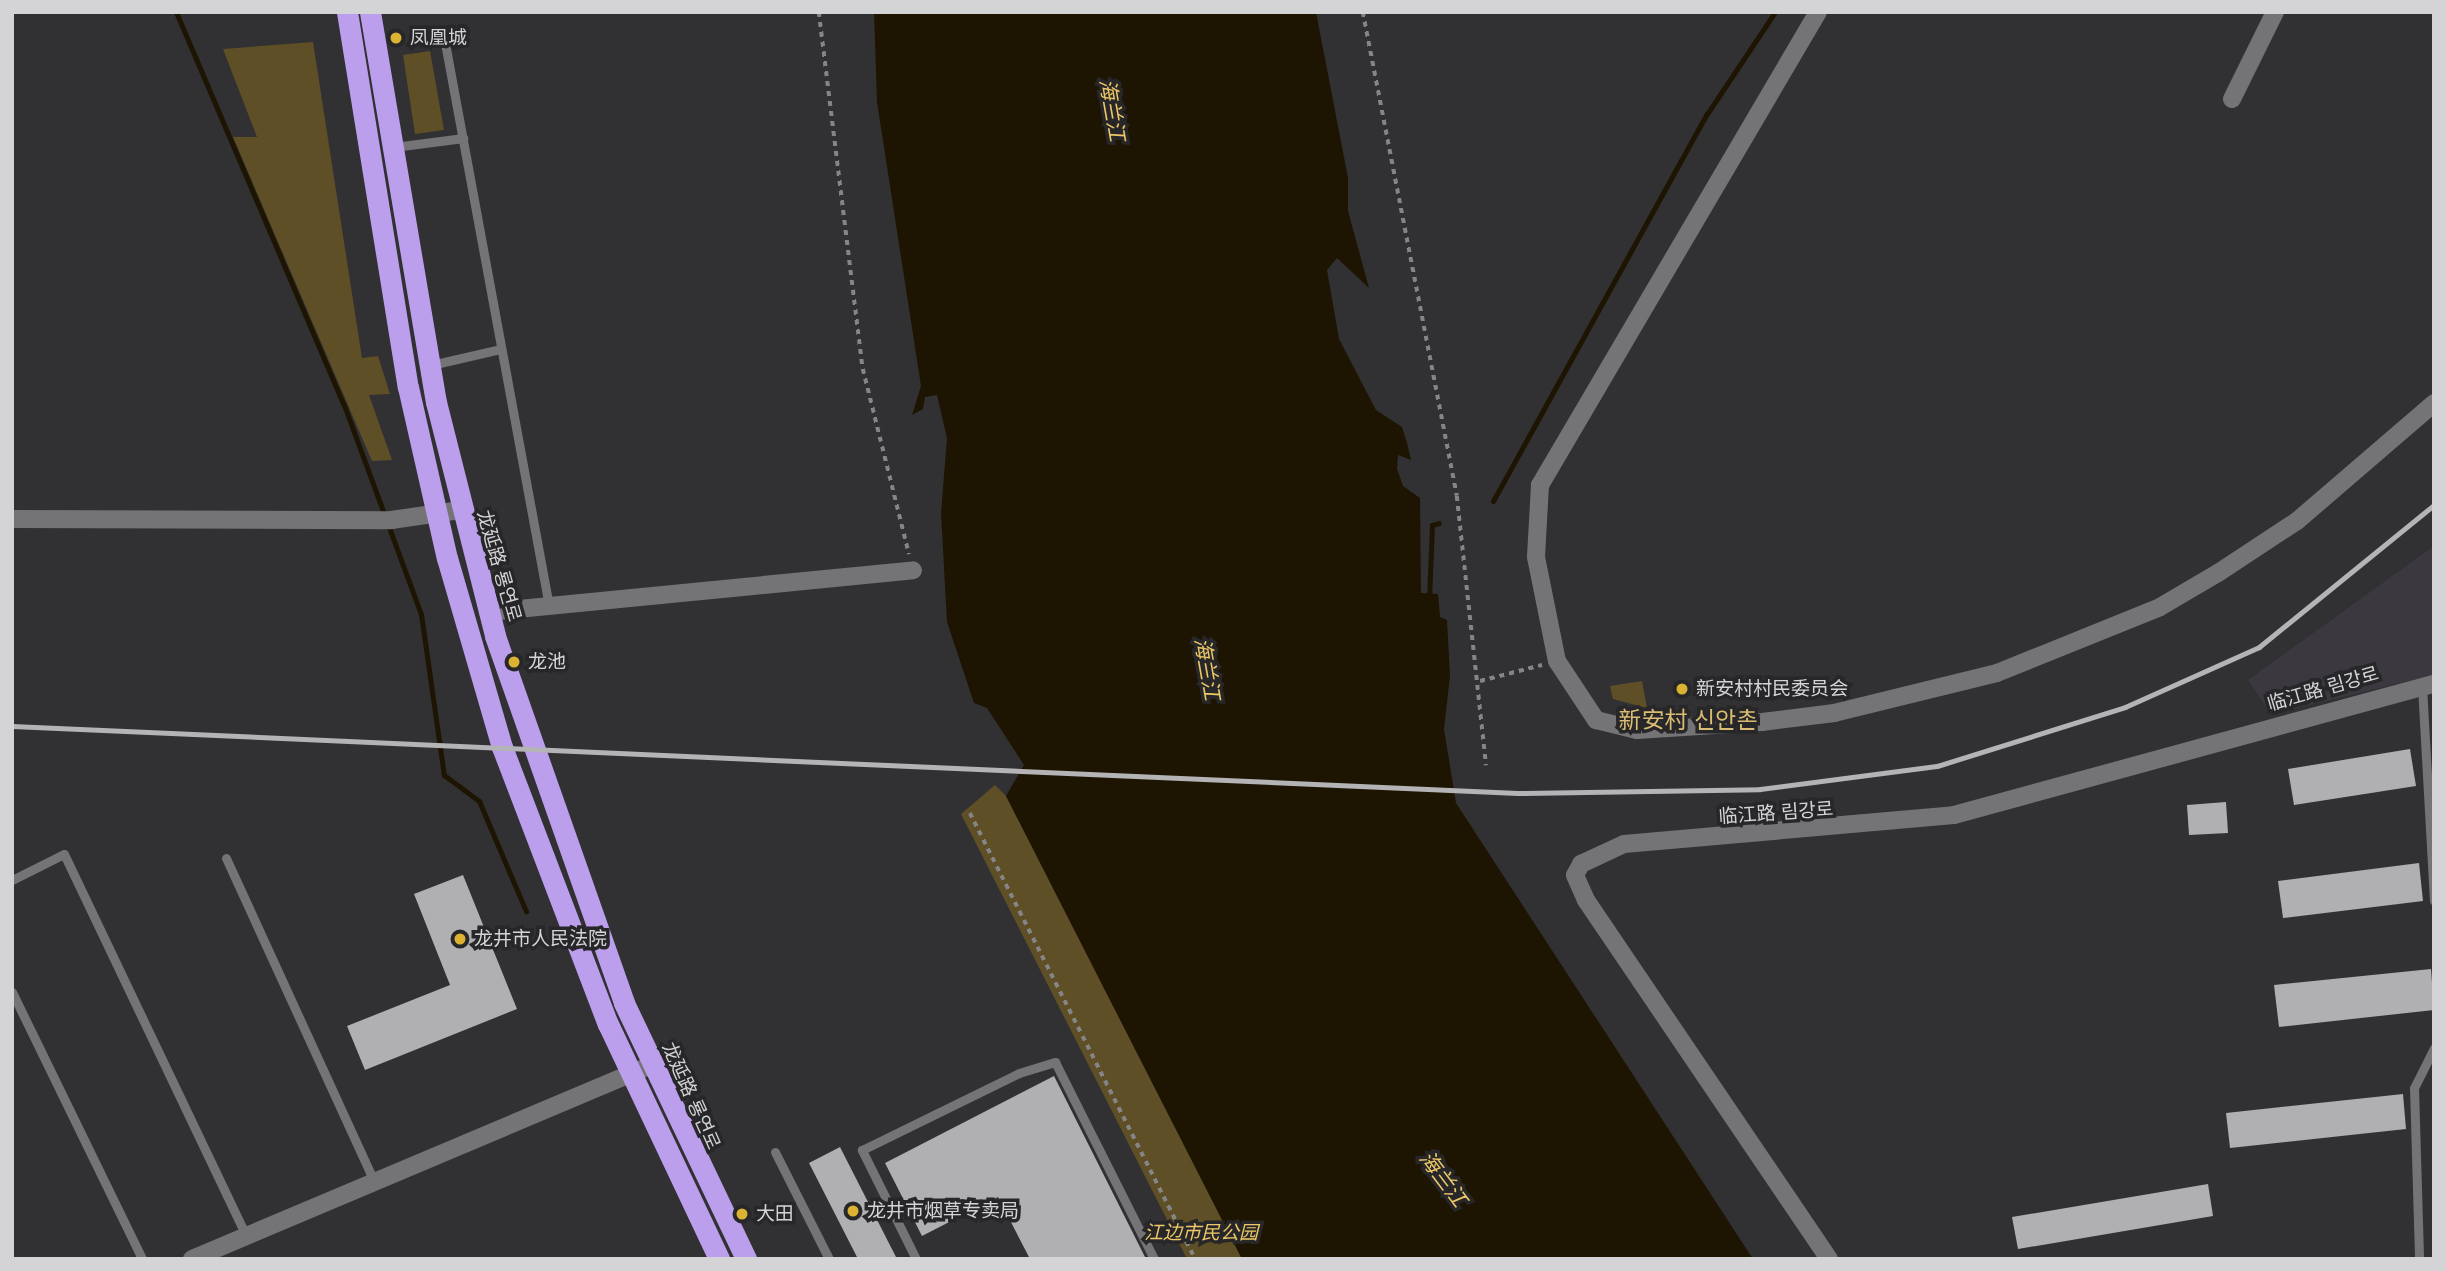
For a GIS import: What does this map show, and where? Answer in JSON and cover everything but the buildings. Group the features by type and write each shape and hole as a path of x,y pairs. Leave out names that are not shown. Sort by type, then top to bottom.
{"highway":[{"path":"347,12 399,341 437,517 502,747 630,1074 719,1259"},
{"name":"龙延路 룡연로","path":"370,12 429,365 460,510 488,612 579,888 651,1065 746,1259"}],"street":[{"path":"1818,12 1540,485 1536,557 1557,661 1596,720 1637,730 1834,713 1997,673 2160,607 2218,573 2297,521 2434,403"},
{"path":"2232,99 2275,12"},
{"path":"12,519 383,519 437,517 460,510"},
{"path":"488,612 913,570"},
{"name":"临江路 림강로","path":"1829,1259 1586,900 1575,875 1581,864 1624,844 1954,815 2428,684"},
{"path":"192,1259 651,1065"}],"lane":[{"path":"443,32 549,606"},
{"path":"392,148 463,138"},
{"path":"429,365 501,349"},
{"path":"2428,684 2434,901"},
{"path":"12,880 64,854 246,1236"},
{"path":"226,858 374,1182"},
{"path":"12,992 142,1259"},
{"path":"2419,1256 2414,1088 2434,1048"},
{"path":"916,1259 862,1150 1019,1073 1055,1062 1154,1259"},
{"path":"775,1152 829,1259"}],"path":[{"path":"819,12 863,369 913,570"},
{"path":"1363,12 1457,496 1480,681 1486,765"},
{"path":"1480,681 1557,661"},
{"path":"970,813 1195,1259"}],"shaded area":[{"path":"2434,546 2434,675 2271,714 2248,680"}],"green space":[{"path":"313,42 362,358 378,356 390,394 369,395 392,460 372,461 233,137 257,137 223,49"},
{"path":"430,51 444,130 415,134 403,55"},
{"path":"1642,681 1647,708 1613,699 1610,686"},
{"name":"江边市民公园","path":"995,785 1006,796 1242,1259 1187,1259 961,814"}],"water":[{"name":"海兰江","path":"874,12 1316,12 1348,178 1348,211 1369,288 1337,258 1327,270 1339,339 1376,410 1402,427 1407,443 1411,460 1398,455 1397,469 1403,486 1420,498 1421,593 1438,594 1440,617 1447,620 1450,676 1444,729 1456,803 1753,1259 1242,1259 1006,796 1024,765 987,708 974,703 947,622 941,513 947,438 937,395 925,397 923,409 912,415 921,386 877,102"}],"waterway":[{"path":"176,12 344,405 421,614 444,775 479,801 526,911"},
{"path":"1493,501 1707,114 1775,12"},
{"path":"1429,599 1432,525 1439,523"}],"railway":[{"path":"12,726 1518,793 1760,789 1937,766 2125,707 2259,647 2434,505"}],"place":[{"name":"凤凰城","path":"396,38"},
{"name":"龙池","path":"514,662"},
{"name":"新安村村民委员会","path":"1682,689"},
{"name":"龙井市人民法院","path":"460,939"},
{"name":"龙井市烟草专卖局","path":"853,1211"},
{"name":"大田","path":"742,1214"}],"district":[{"name":"新安村 신안촌","path":"1688,720"}]}
